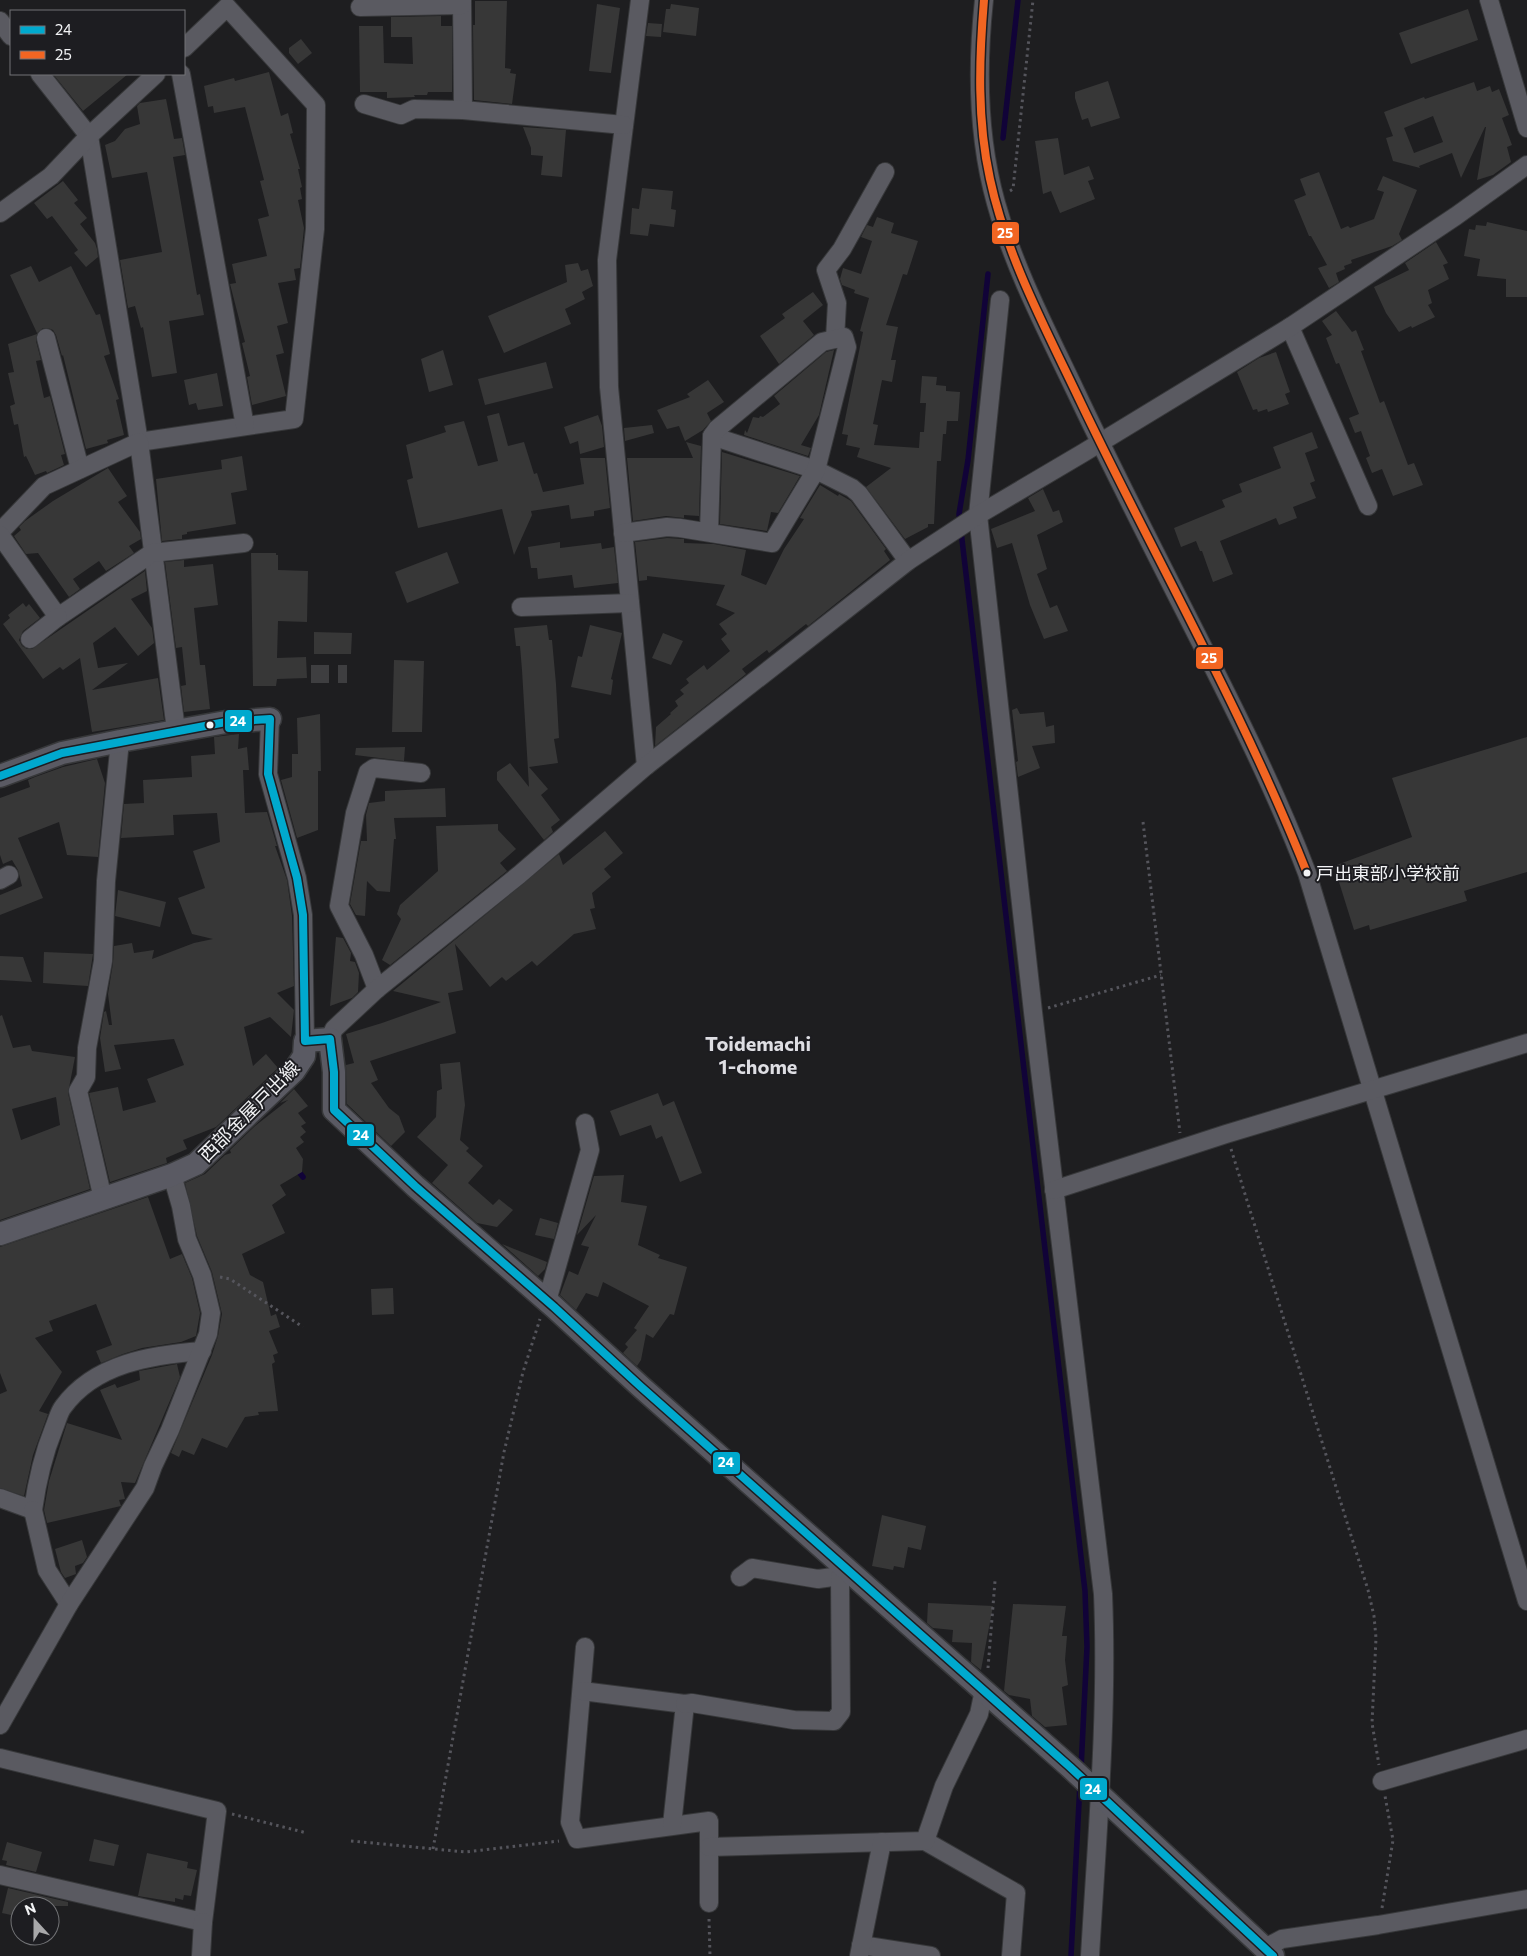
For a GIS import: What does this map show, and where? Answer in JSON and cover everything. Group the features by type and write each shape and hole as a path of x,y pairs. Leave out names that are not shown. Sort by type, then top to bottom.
{"main road":[{"path":"0,776 62,753 176,730 226,722 270,719"},
{"path":"330,1040 334,1072 334,1110 415,1186 550,1304 844,1572 984,1690 1070,1767 1269,1952"},
{"name":"西部金屋戸出線","path":"0,1234 172,1175 196,1164 294,1071 304,1056 305,1041 330,1040"}],"street":[{"path":"640,0 607,260 609,387 646,766"},
{"path":"984,0 979,83 985,147 995,202 1021,277 1100,443 1261,763 1286,819 1307,874 1527,1601"},
{"path":"1488,0 1527,128"},
{"path":"360,7 462,3 463,110"},
{"path":"58,617 0,533 44,486 139,442 294,419 315,229 316,105 227,7 185,47"},
{"path":"0,21 10,35"},
{"path":"41,75 88,136 139,442 176,730"},
{"path":"0,213 51,176 88,136 155,75"},
{"path":"181,75 244,426"},
{"path":"364,104 401,115 414,109 463,110 624,125"},
{"path":"330,1040 334,1029 377,989 519,875 646,766 908,561 966,523 1290,327 1456,216 1527,165"},
{"path":"835,340 837,303 826,270 842,249 885,172"},
{"path":"1000,300 966,523 1034,1012 1103,1594 1105,1642 1096,1792 1090,1956"},
{"path":"1290,327 1368,506"},
{"path":"623,533 667,527 772,543 816,470 847,348 844,337 822,342 717,429 712,436 709,532"},
{"path":"46,338 80,469"},
{"path":"712,436 816,470 852,488 859,494 908,561"},
{"path":"30,639 58,617 152,553 244,543"},
{"path":"521,607 630,603"},
{"path":"270,719 268,774 297,878 303,915 305,1041"},
{"path":"103,1199 78,1091 86,1077 87,1048 103,962 106,880 120,741"},
{"path":"377,989 364,955 339,906 355,814 368,772 374,768 421,773"},
{"path":"1054,1190 1226,1134 1527,1043"},
{"path":"550,1304 590,1150 585,1123"},
{"path":"0,1725 69,1604 145,1488 208,1334 211,1313 202,1275 187,1239 181,1206 172,1175"},
{"path":"69,1604 46,1570 33,1510 39,1472 62,1408 87,1383 129,1362 156,1356 202,1350"},
{"path":"0,1498 33,1510"},
{"path":"582,1691 685,1704 692,1703 794,1720 834,1721 841,1712 844,1572 818,1579 752,1568 740,1577"},
{"path":"585,1647 570,1822 577,1839 709,1821 709,1903"},
{"path":"925,1841 944,1786 978,1714 984,1690"},
{"path":"672,1825 685,1704"},
{"path":"1382,1782 1527,1739"},
{"path":"0,1758 217,1811 203,1922 201,1956"},
{"path":"709,1847 925,1841 1016,1893 1011,1956"},
{"path":"882,1842 860,1951 931,1956"},
{"path":"0,1875 203,1922"},
{"path":"1269,1952 1282,1939 1378,1925 1527,1898"}],"path":[{"path":"995,202 1013,189 1033,0"},
{"path":"1143,822 1181,1148"},
{"path":"1034,1012 1161,975"},
{"path":"1226,1134 1368,1590 1374,1616 1376,1638 1372,1723 1393,1840 1378,1925"},
{"path":"202,1275 230,1279 303,1327"},
{"path":"433,1849 504,1452 523,1372 539,1319 550,1304"},
{"path":"984,1690 987,1676 995,1581"},
{"path":"217,1811 307,1833"},
{"path":"352,1841 466,1852 577,1839"},
{"path":"709,1903 710,1956"}],"building":[{"path":"475,1 507,1 505,68 511,69 510,73 516,74 512,104 474,100 473,25 475,25"},
{"path":"597,4 620,8 611,73 589,71"},
{"path":"671,4 699,8 696,36 663,32 666,9 670,9"},
{"path":"1468,9 1478,40 1411,64 1399,33"},
{"path":"441,16 441,26 452,26 452,92 428,92 427,95 414,95 415,97 387,98 387,92 360,92 359,26 383,26 384,63 413,64 412,37 391,37 391,17"},
{"path":"648,23 662,24 661,37 646,36"},
{"path":"301,39 312,53 298,64 289,53 289,48"},
{"path":"269,72 281,116 288,113 293,133 290,134 300,169 298,169 302,187 300,188 302,199 298,200 304,228 300,268 294,269 296,280 278,283 288,323 277,326 284,353 276,355 286,396 252,405 247,377 250,376 242,343 245,342 230,284 236,283 232,264 267,256 258,219 269,216 260,181 264,180 245,107 214,113 213,106 208,107 204,86 234,78 235,81"},
{"path":"54,75 127,75 83,111"},
{"path":"1108,81 1120,118 1091,127 1088,118 1082,120 1075,92"},
{"path":"1474,82 1477,91 1490,86 1492,92 1499,89 1509,115 1502,118 1512,145 1507,147 1511,162 1493,175 1477,180 1486,127 1461,178 1452,153 1419,166 1420,168 1393,161 1386,138 1393,136 1384,112 1424,97 1425,99","holes":["1433,116 1443,142 1414,153 1404,128"]},
{"path":"166,99 174,139 182,138 185,155 173,157 197,295 200,294 204,315 169,321 177,373 152,377 143,327 141,328 135,306 128,308 120,260 162,252 147,172 112,178 105,145 115,141 125,129 140,124 137,106 140,103"},
{"path":"523,127 566,130 562,177 541,175 543,156 531,155 531,148"},
{"path":"1058,138 1064,175 1089,166 1094,179 1088,181 1095,199 1060,213 1051,191 1043,194 1035,141"},
{"path":"1319,172 1341,229 1348,226 1350,228 1374,219 1384,192 1377,190 1383,176 1417,190 1399,234 1402,240 1392,246 1351,260 1352,263 1344,266 1345,269 1336,273 1339,282 1329,288 1318,268 1327,265 1311,236 1309,236 1294,200 1306,195 1300,179"},
{"path":"63,181 78,200 74,203 87,218 80,224 95,243 97,249 98,257 86,267 74,253 78,250 52,216 47,219 34,203"},
{"path":"642,188 673,191 671,209 676,210 674,227 650,224 648,236 630,234 632,208 639,209"},
{"path":"877,217 894,223 891,233 918,241 907,275 903,274 886,325 898,327 891,360 896,360 892,382 882,380 873,424 878,425 874,445 919,448 920,432 924,432 926,403 920,403 922,376 937,377 936,385 946,386 946,391 960,392 958,421 947,421 946,434 943,434 941,461 937,461 934,524 928,524 928,527 905,539 866,487 891,468 857,457 860,448 846,445 848,435 842,434 863,332 860,331 869,298 854,293 855,290 842,285 840,279 843,268 861,274 872,241 861,237 867,225 873,227"},
{"path":"1487,222 1527,231 1527,297 1506,297 1506,279 1477,276 1480,259 1464,256 1469,229 1475,230 1476,225 1486,226"},
{"path":"1436,242 1448,263 1443,265 1449,279 1428,290 1432,303 1428,305 1435,317 1399,332 1386,313 1374,287 1409,270 1405,263"},
{"path":"578,263 581,271 588,269 593,286 582,292 585,299 565,309 571,324 504,353 488,316 567,282 565,265"},
{"path":"31,266 39,282 71,266 96,315 100,314 110,354 104,356 119,399 116,400 124,435 107,440 108,443 86,449 63,355 56,335 53,330 48,328 43,328 37,333 10,275"},
{"path":"813,292 823,305 803,321 814,335 779,364 760,336 785,318 782,314"},
{"path":"1336,311 1352,332 1356,330 1364,350 1361,351 1380,403 1384,401 1408,465 1414,463 1423,485 1393,496 1382,469 1372,473 1366,458 1370,456 1361,431 1355,433 1349,418 1359,414 1339,363 1336,364 1326,338 1332,335 1322,321"},
{"path":"37,334 36,341 41,360 36,361 44,398 50,396 65,454 61,455 64,465 47,473 46,471 35,475 26,456 24,457 18,424 14,425 10,406 15,404 8,373 14,372 8,344"},
{"path":"443,350 453,385 429,392 421,359"},
{"path":"834,350 819,415 801,445 811,448 808,456 744,435 745,430 747,433 753,417 763,417 780,404 774,396 826,352"},
{"path":"1276,352 1290,392 1285,394 1289,404 1268,412 1267,409 1258,412 1257,409 1253,410 1237,372 1259,358"},
{"path":"546,362 553,388 485,405 478,379"},
{"path":"217,373 223,406 198,410 196,403 189,405 184,380"},
{"path":"708,380 724,402 707,413 711,421 703,430 685,441 679,426 667,429 657,410 690,397 687,394"},
{"path":"499,413 508,446 524,442 534,474 537,473 543,492 584,484 580,458 605,458 610,508 594,511 594,516 571,519 569,505 531,511 532,515 514,555 502,509 418,528 407,480 413,478 406,445 446,432 444,426 464,421 478,466 498,461 487,416"},
{"path":"598,415 602,426 604,447 580,454 578,441 570,444 564,427"},
{"path":"652,425 654,433 625,441 624,428"},
{"path":"1312,432 1318,448 1305,453 1315,481 1310,483 1316,498 1293,507 1297,518 1279,525 1276,518 1220,541 1233,574 1213,582 1202,551 1200,551 1196,541 1181,547 1174,528 1225,507 1222,500 1242,492 1239,484 1281,468 1273,447"},
{"path":"686,442 701,446 699,516 684,515 684,518 666,516 633,521 627,458 693,458"},
{"path":"722,452 800,476 778,513 771,512 767,531 720,524"},
{"path":"242,456 247,490 231,493 236,524 187,532 187,534 182,535 182,539 162,541 156,479 222,469 221,460"},
{"path":"108,468 127,496 118,502 140,532 141,539 129,546 134,553 106,571 99,561 73,579 80,589 69,597 38,553 26,554 14,536 21,530 19,527 25,521 53,501"},
{"path":"820,485 838,496 839,494 851,501 886,549 884,551 890,560 808,626 806,624 769,653 767,650 742,669 746,674 655,746 656,727 678,706 675,701 684,694 680,690 689,683 686,679 704,665 707,670 730,651 721,639 727,634 719,624 735,613 716,605 725,585 647,576 647,580 639,581 635,542 667,538 684,539 684,543 714,544 746,550 741,575 766,585 784,549 804,519 800,518"},
{"path":"1043,489 1053,512 1059,510 1063,522 1037,535 1047,569 1037,574 1050,608 1057,605 1068,631 1044,639 1030,605 1012,543 997,548 991,529 1035,511 1028,498"},
{"path":"560,542 560,548 601,543 602,549 614,547 618,583 574,588 572,575 538,579 537,568 531,568 528,547"},
{"path":"447,552 459,583 407,603 395,572"},
{"path":"251,553 276,553 278,555 278,570 308,571 307,622 278,621 277,658 306,657 307,678 277,679 276,686 253,686"},
{"path":"184,560 184,567 213,564 218,605 194,608 200,665 205,665 210,709 184,712 181,686 186,685 182,647 176,648 165,562"},
{"path":"145,571 147,591 131,599 152,628 154,643 138,656 115,627 93,643 98,668 128,663 92,690 158,678 164,720 92,732 80,658 63,670 60,667 43,679 3,624 10,618 8,615 23,603 26,607 29,604 40,618 23,631 19,640 22,646 32,649"},
{"path":"547,625 549,640 552,640 556,684 559,738 554,739 558,763 529,767 548,789 541,795 560,820 551,827 553,832 544,840 497,780 497,772 510,763 529,787 520,646 516,646 514,628"},
{"path":"590,625 622,633 611,679 613,680 611,695 571,687 578,656 582,657"},
{"path":"314,632 352,633 351,654 314,654"},
{"path":"663,633 683,641 671,665 652,658"},
{"path":"394,660 424,661 422,732 392,732"},
{"path":"1017,708 1020,714 1044,712 1046,727 1054,725 1055,743 1032,746 1040,768 1018,777 1012,710"},
{"path":"320,714 321,771 318,771 318,830 297,838 281,780 292,777 292,754 298,754 297,718"},
{"path":"239,734 238,749 247,747 249,770 243,770 245,813 267,812 277,846 275,846 287,880 292,916 294,986 277,993 294,1010 291,1037 270,1017 244,1027 253,1066 266,1054 278,1068 216,1127 183,1140 187,1149 166,1158 167,1163 110,1182 89,1093 118,1087 123,1111 156,1102 147,1079 184,1065 174,1039 114,1045 121,1069 105,1072 100,1038 104,1012 106,1011 109,1025 112,1025 108,994 114,946 132,943 134,953 154,950 152,959 194,943 213,939 192,934 178,898 205,888 193,851 220,842 217,813 173,815 174,835 121,838 124,804 144,803 143,780 192,777 191,756 215,754 214,737"},
{"path":"1527,737 1527,872 1464,891 1467,901 1370,930 1369,925 1354,930 1334,866 1412,837 1392,778"},
{"path":"405,747 404,761 355,755 356,748"},
{"path":"97,759 105,783 98,857 67,855 59,822 18,838 43,898 0,915 0,895 22,886 18,870 12,860 3,864 0,855 0,798 30,787 28,780 35,777 63,767"},
{"path":"445,788 446,817 394,818 396,839 394,839 390,892 377,891 367,881 365,916 356,915 350,904 361,841 367,841 366,815 369,803 385,801 385,791"},
{"path":"498,824 498,830 516,849 500,863 507,871 390,965 382,960 401,919 397,914 400,905 438,871 436,826"},
{"path":"605,831 623,853 604,869 611,877 592,893 595,908 590,909 596,929 574,934 537,966 532,961 506,981 502,977 490,987 455,944 463,990 448,993 456,1033 370,1061 378,1080 371,1083 389,1108 399,1116 405,1132 391,1146 347,1104 346,1065 354,1063 346,1034 441,1002 393,991 559,854 563,865"},
{"path":"118,890 166,902 160,927 115,916"},
{"path":"336,937 343,938 351,953 350,961 355,962 359,973 358,992 352,998 330,1006"},
{"path":"44,952 93,954 88,986 43,983"},
{"path":"0,956 23,957 32,982 0,980"},
{"path":"2,1015 13,1048 30,1045 32,1051 75,1057 68,1093 90,1189 0,1220 0,1016","holes":["56,1097 60,1125 21,1140 12,1109"]},
{"path":"460,1062 465,1105 460,1140 469,1148 466,1151 483,1166 468,1183 493,1205 499,1199 513,1210 497,1227 477,1223 432,1183 448,1165 417,1137 436,1117 437,1091 442,1089 440,1064"},
{"path":"294,1089 308,1106 298,1113 306,1123 301,1126 306,1132 300,1137 304,1142 296,1148 303,1159 302,1172 280,1185 286,1195 272,1205 285,1233 242,1254 250,1275 263,1282 271,1316 276,1314 280,1327 269,1331 278,1353 273,1355 275,1362 272,1364 278,1411 258,1412 259,1415 245,1417 227,1448 202,1438 194,1455 182,1450 179,1457 171,1453 212,1355 222,1314 212,1272 197,1236 185,1183 205,1174 225,1155 231,1153 230,1150 255,1126 288,1100 280,1103"},
{"path":"658,1093 663,1106 674,1101 702,1173 680,1182 662,1136 656,1139 651,1125 620,1136 610,1111"},
{"path":"624,1175 621,1202 647,1206 638,1245 660,1255 658,1258 687,1267 674,1315 670,1314 653,1338 646,1334 641,1360 637,1366 623,1353 628,1347 625,1344 637,1330 634,1328 649,1306 603,1282 598,1297 586,1293 576,1310 560,1295 569,1271 578,1275 589,1247 581,1245 596,1215 577,1235 594,1176"},
{"path":"148,1197 170,1259 182,1254 192,1278 200,1313 196,1336 181,1342 142,1348 101,1363 96,1351 112,1345 96,1304 49,1321 53,1331 35,1338 62,1372 39,1411 48,1414 33,1455 24,1496 0,1488 0,1394 7,1391 0,1373 0,1247"},
{"path":"540,1218 558,1223 554,1239 535,1235"},
{"path":"502,1244 547,1262 545,1269 538,1276"},
{"path":"393,1288 394,1314 372,1315 371,1289"},
{"path":"177,1364 180,1377 135,1483 121,1482 125,1499 119,1500 121,1506 47,1523 44,1510 49,1481 67,1423 122,1440 100,1390 115,1384 117,1388 140,1380 139,1371"},
{"path":"882,1515 926,1526 921,1550 908,1547 904,1568 894,1566 893,1570 872,1566"},
{"path":"82,1540 87,1557 83,1563 75,1566 76,1574 65,1578 61,1572 55,1549"},
{"path":"928,1603 993,1606 981,1670 971,1662 972,1643 952,1642 953,1630 933,1628 927,1623"},
{"path":"1013,1604 1066,1606 1062,1636 1067,1636 1065,1660 1068,1685 1062,1687 1067,1725 1045,1727 1032,1716 1030,1699 1009,1695 1004,1691"},
{"path":"94,1839 119,1845 114,1866 89,1861"},
{"path":"7,1842 42,1852 36,1872 6,1865 7,1861 2,1860"},
{"path":"147,1853 188,1862 187,1868 197,1870 191,1896 184,1895 183,1900 175,1898 175,1902 138,1896"},
{"path":"8,1888 42,1896 10,1896 10,1915 2,1913"},
{"path":"60,1900 68,1902 68,1906 60,1906"}],"waterway":[{"path":"1003,138 1018,0"},
{"path":"988,274 968,460 959,514 1085,1591 1087,1647 1081,1769"},
{"path":"295,1167 303,1177"},
{"path":"1071,1956 1080,1783"}],"tunnel":[{"path":"311,674 347,674"}],"transit line":[{"name":"25","path":"984,0 980,67 983,135 997,208 1017,266 1110,462 1227,694 1282,813 1307,873"},
{"name":"24","path":"0,776 62,753 226,722 270,719 268,774 297,878 303,915 305,1041 330,1039 334,1072 334,1110 415,1186 554,1307 640,1386 1070,1767 1273,1956"}],"place":[{"name":"戸出東部小学校前","path":"1307,873"}],"district":[{"name":"Toidemachi 1-chome","path":"758,1056"}]}
